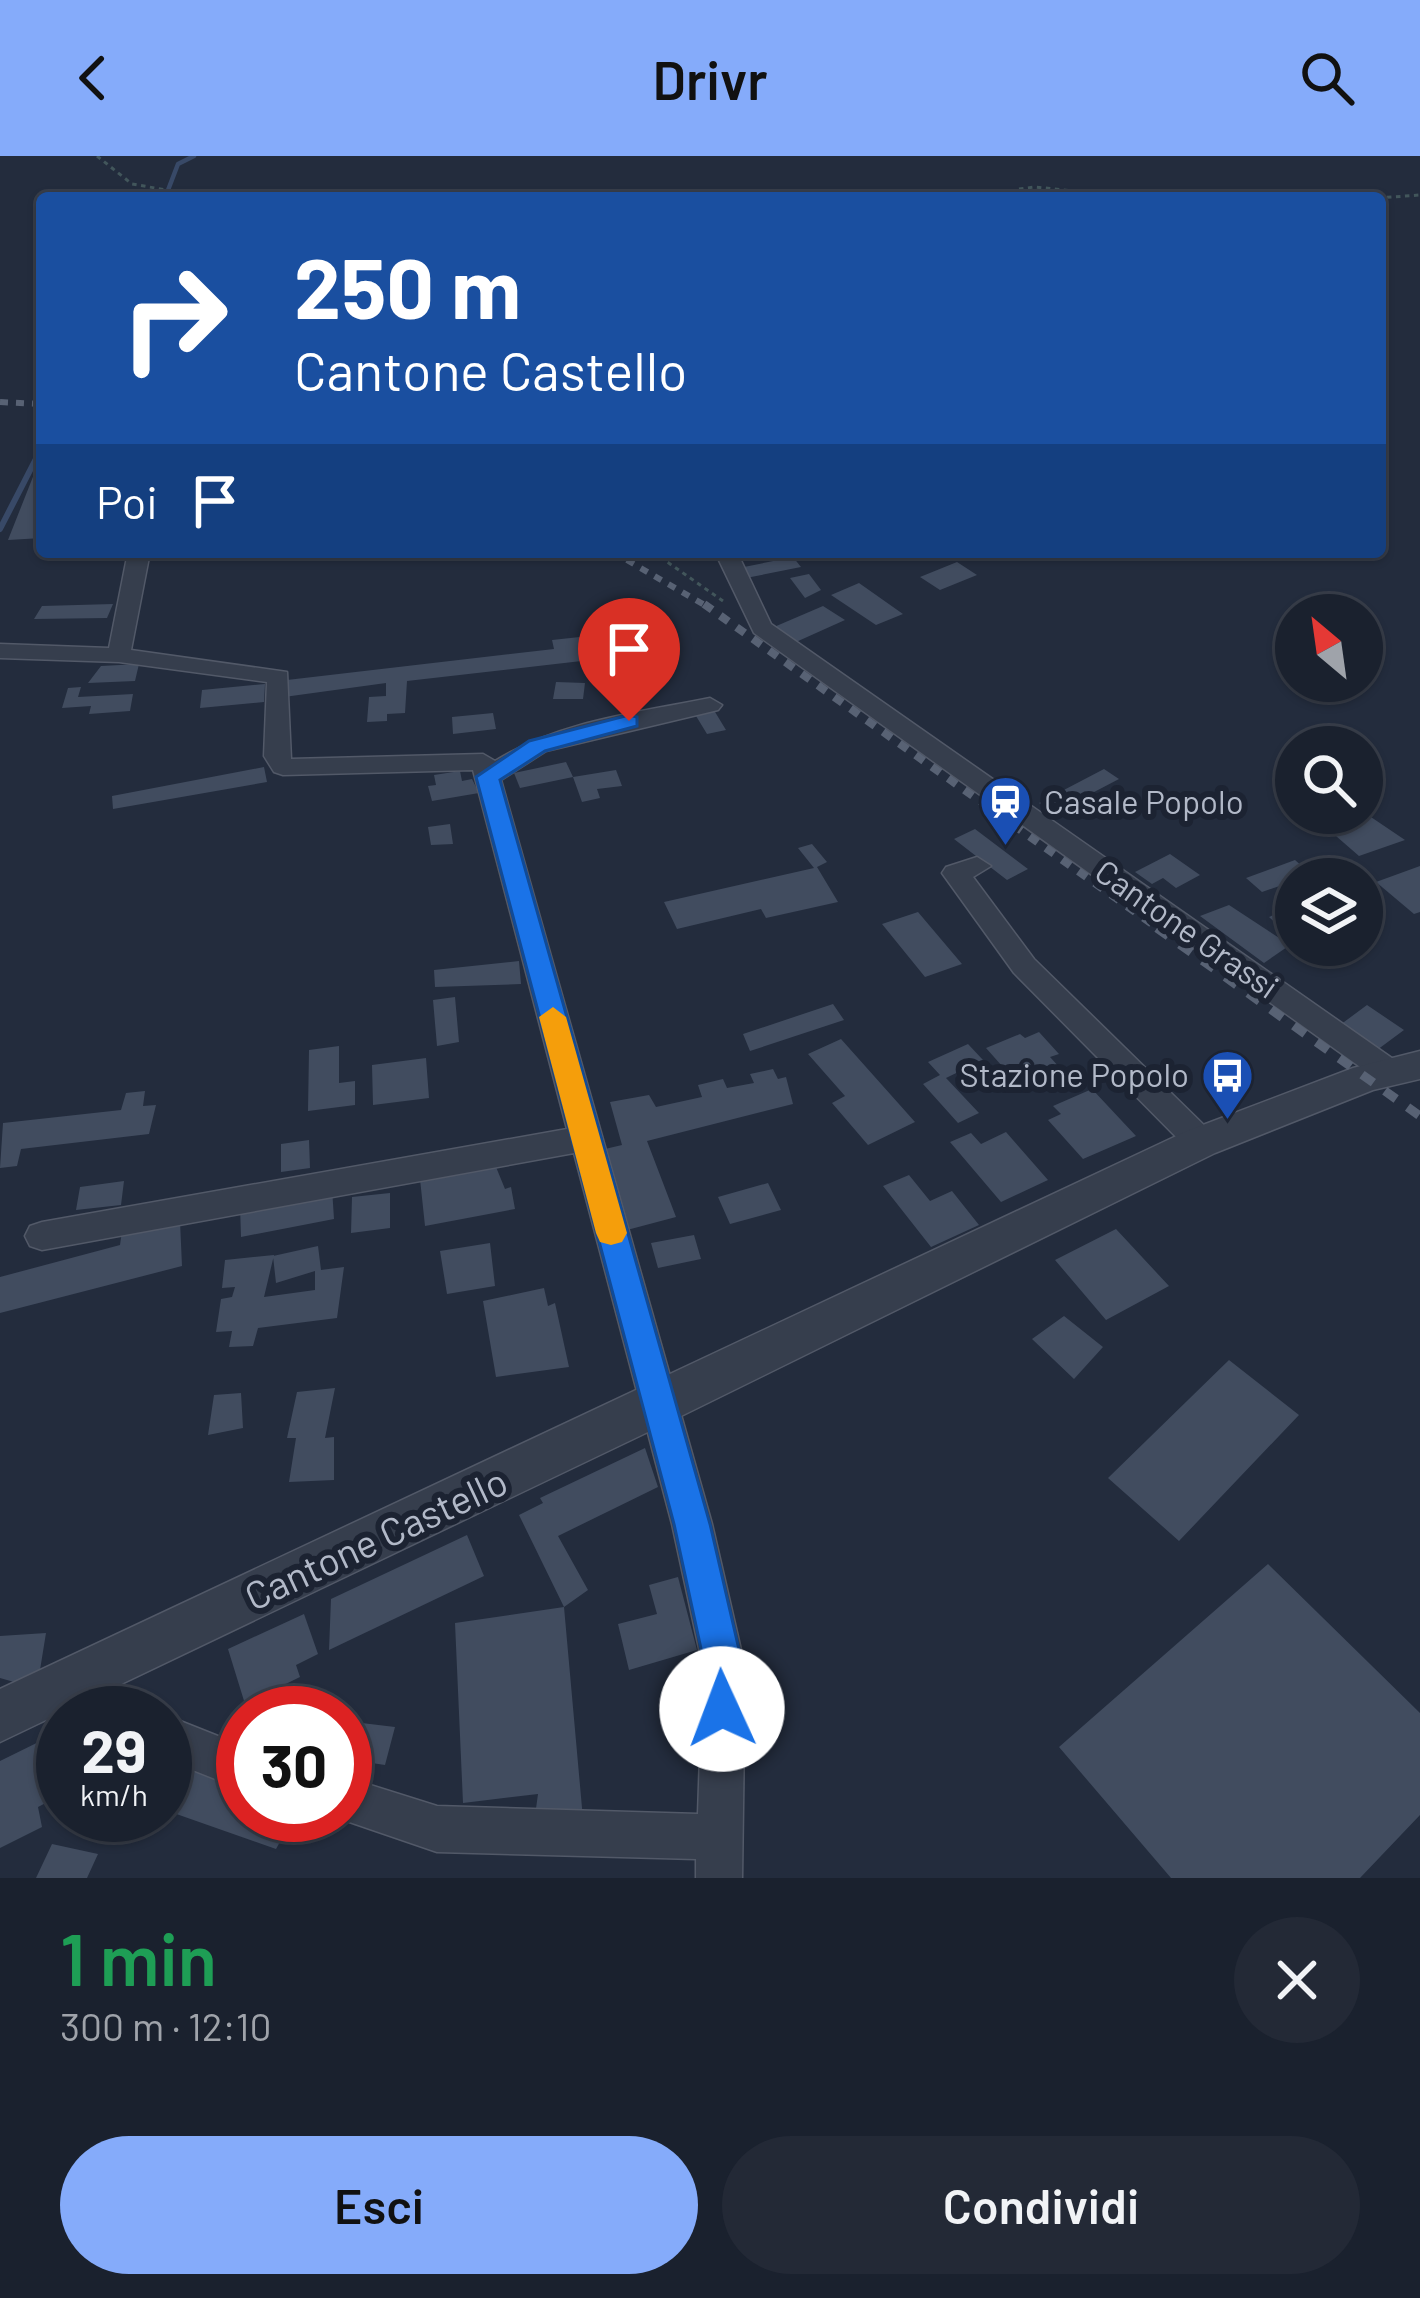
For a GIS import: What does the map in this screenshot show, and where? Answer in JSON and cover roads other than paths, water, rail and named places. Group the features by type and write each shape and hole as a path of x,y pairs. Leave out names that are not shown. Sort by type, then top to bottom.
{"street":[{"path":"119,655 138,558"},
{"name":"Cantone Grassi","path":"729,558 762,628 1391,1071"},
{"path":"0,651 119,655 279,677 276,756 283,767 484,762 724,1667 718,1857 437,1829 372,1809"},
{"path":"488,777 537,746 588,730 710,705"},
{"path":"977,866 956,873 1024,966 1201,1142"},
{"name":"Cantone Castello","path":"116,1686 658,1405 1201,1142 1391,1071"},
{"path":"43,1236 585,1138"},
{"name":"Cantone Castello","path":"0,1716 36,1708"}],"waterway":[{"path":"167,192 178,164 194,156"},
{"path":"0,529 36,459"}],"railway":[{"path":"0,402 36,404"},
{"path":"623,558 708,607"},
{"path":"704,604 1162,931"},
{"path":"1157,928 1420,1116"}],"place":[{"name":"Casale Popolo","path":"1005,848"},
{"name":"Stazione Popolo","path":"1228,1121"}]}
